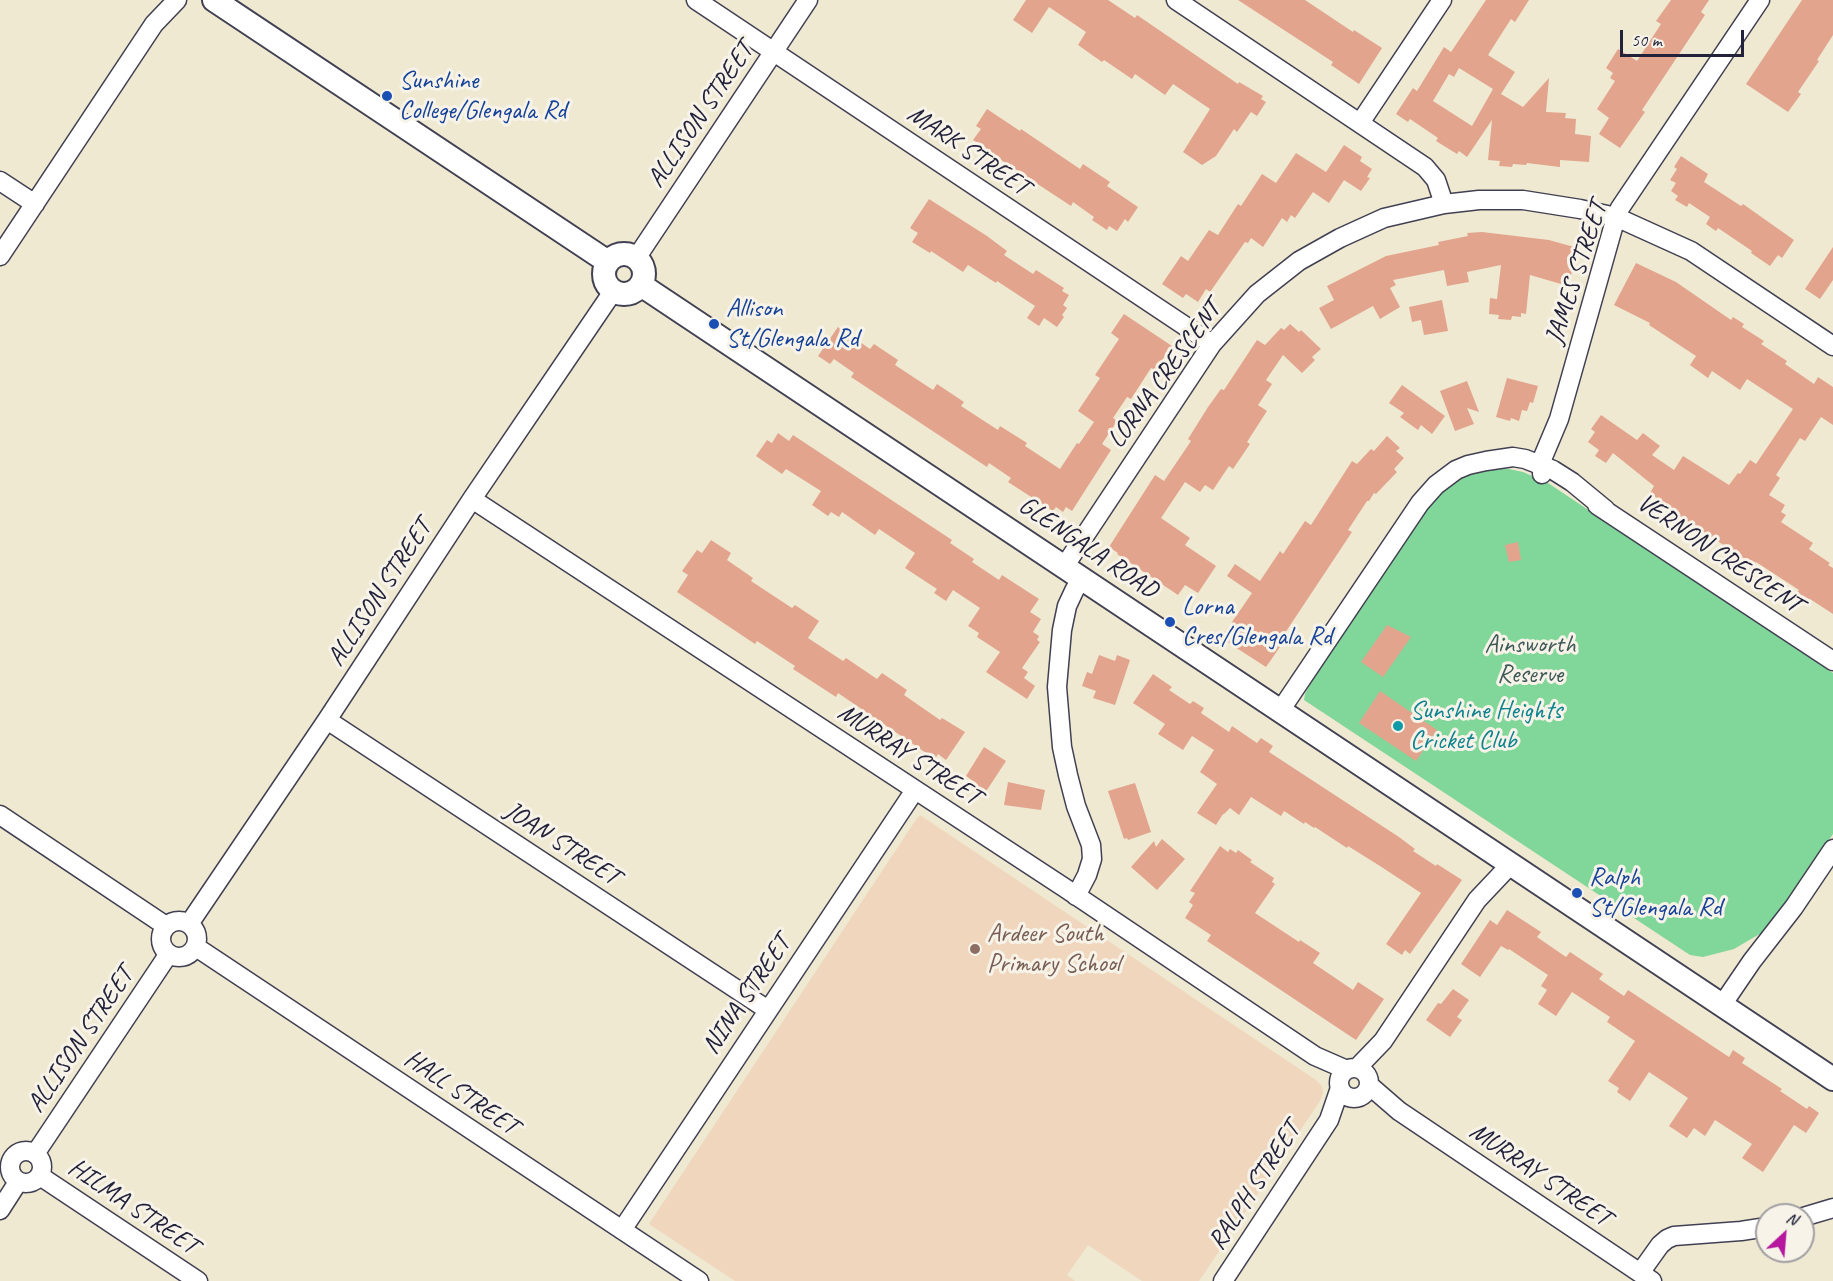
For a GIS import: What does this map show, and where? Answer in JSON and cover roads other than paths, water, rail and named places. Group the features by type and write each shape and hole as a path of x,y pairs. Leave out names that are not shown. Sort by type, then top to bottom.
{"street":[{"path":"154,24 164,0"},
{"path":"0,256 154,24 177,0"},
{"path":"214,0 608,262"},
{"name":"MARK STREET","path":"696,0 1212,344"},
{"name":"ALLISON STREET","path":"637,257 807,0"},
{"path":"1176,0 1425,167 1437,180 1444,204"},
{"path":"1360,123 1442,0"},
{"name":"JAMES STREET","path":"1544,469 1546,447 1559,419 1620,208 1760,0"},
{"path":"0,181 35,204"},
{"name":"LORNA CRESCENT","path":"1070,892 1092,850 1076,806 1068,775 1062,747 1057,687 1062,630 1067,606 1074,591 1073,572 1212,344 1257,294 1299,261 1340,238 1384,218 1444,204 1479,200 1523,200 1580,209 1616,218 1691,251 1833,346"},
{"path":"620,254 637,257 644,271 641,285 636,290 622,294 608,286 604,270 608,262 620,254"},
{"name":"GLENGALA ROAD","path":"641,285 1833,1079"},
{"name":"ALLISON STREET","path":"189,924 614,290"},
{"name":"VERNON CRESCENT","path":"1280,711 1426,495 1456,470 1486,461 1544,469 1833,661"},
{"name":"MURRAY STREET","path":"472,499 1070,892 1646,1277"},
{"name":"JOAN STREET","path":"327,720 768,1010"},
{"name":"NINA STREET","path":"622,1230 915,790"},
{"path":"0,815 166,926"},
{"path":"1722,1005 1752,961 1794,907 1833,849"},
{"name":"RALPH STREET","path":"1223,1281 1503,859"},
{"path":"178,921 189,924 196,934 196,947 187,956 168,955 161,945 160,938 166,926 178,921"},
{"name":"HALL STREET","path":"196,947 699,1281"},
{"name":"ALLISON STREET","path":"35,1154 168,955"},
{"path":"23,1151 35,1154 42,1165 40,1176 31,1183 18,1182 10,1173 7,1153 23,1151"},
{"name":"HILMA STREET","path":"40,1176 198,1281"},
{"path":"0,1210 18,1182"},
{"path":"1815,1213 1833,1208"},
{"path":"1646,1277 1660,1245 1667,1239 1674,1236 1755,1229"}],"place":[{"name":"Sunshine College/Glengala Rd","path":"387,96"},
{"name":"Allison St/Glengala Rd","path":"714,324"},
{"name":"Lorna Cres/Glengala Rd","path":"1170,622"},
{"name":"Sunshine Heights Cricket Club","path":"1398,726"},
{"name":"Ralph St/Glengala Rd","path":"1577,893"},
{"name":"Ardeer South Primary School","path":"975,949"}],"park label":[{"name":"Ainsworth Reserve","path":"1530,660"}]}
